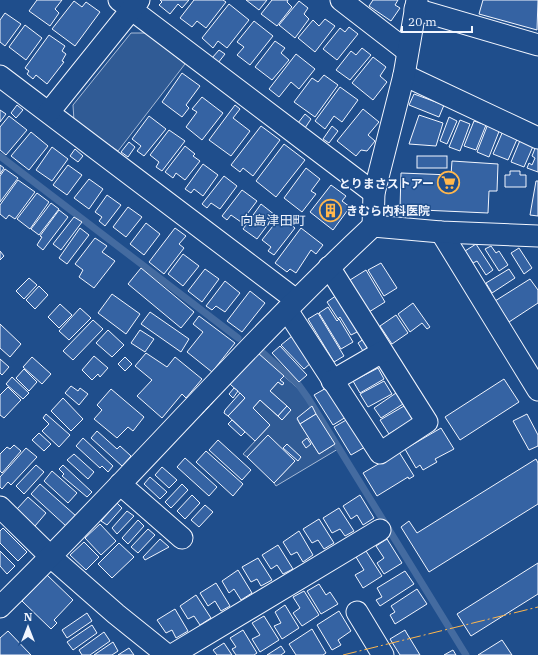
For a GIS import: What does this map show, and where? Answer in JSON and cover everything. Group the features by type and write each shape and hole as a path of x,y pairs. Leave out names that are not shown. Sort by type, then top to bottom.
{"street":[{"path":"341,0 407,51"},
{"path":"49,112 130,3 374,193"},
{"path":"0,607 51,557 329,267 373,226 374,193 404,75 416,4 538,45"},
{"path":"404,75 538,138"},
{"path":"0,76 49,112 292,305 332,381 380,453 427,422 329,267"},
{"path":"373,226 441,232 538,236"},
{"path":"441,232 538,390"},
{"path":"332,381 382,352"},
{"path":"120,484 182,538"},
{"path":"0,507 51,557 119,617 166,655"},
{"path":"172,655 380,530"},
{"path":"357,612 383,655"}],"shaded area":[{"path":"131,33 147,33 185,64 118,151 74,121 73,105"},
{"path":"284,376 299,389 312,406 297,419 319,454 335,444 338,449 276,486 274,483 295,461 268,436 247,457 243,454 270,425 253,408 260,400 282,420 291,410 270,391 278,382 282,385 284,384 280,380"}],"building":[{"path":"37,0 62,0 55,9 59,13 50,26 29,11"},
{"path":"160,0 189,0 182,8 178,4 170,14 159,5 162,2"},
{"path":"194,0 223,0 226,2 206,28 197,21 192,27 180,18"},
{"path":"246,0 267,0 259,10"},
{"path":"272,0 288,0 287,2 292,7 277,26 261,14"},
{"path":"373,0 398,0 395,5 400,8 391,21 369,6"},
{"path":"483,0 538,0 537,30 479,14"},
{"path":"74,1 82,7 86,2 100,12 75,46 52,29"},
{"path":"299,1 308,8 304,14 309,19 295,38 279,25"},
{"path":"229,4 249,20 227,48 218,41 213,48 202,38"},
{"path":"5,13 21,24 5,46 0,42 0,20"},
{"path":"325,19 335,26 315,52 298,38 313,20 319,26"},
{"path":"254,21 273,36 250,65 237,55 244,47 237,42"},
{"path":"25,25 42,38 26,60 9,47"},
{"path":"349,27 358,34 337,60 323,49 340,28 345,32"},
{"path":"49,35 65,46 62,51 66,54 62,61 64,62 47,84 36,75 33,79 27,74 29,71 25,68"},
{"path":"275,41 285,48 281,53 289,60 272,80 255,67"},
{"path":"362,48 371,55 350,80 336,70 351,51 356,55"},
{"path":"219,50 225,54 218,63 212,58"},
{"path":"296,54 315,69 299,89 291,82 279,97 269,89"},
{"path":"373,57 386,67 380,76 387,82 373,100 352,83"},
{"path":"182,73 200,86 186,105 189,108 182,117 162,102"},
{"path":"324,75 338,85 315,117 294,102 312,78 318,82"},
{"path":"340,87 358,100 342,122 334,116 325,129 315,121"},
{"path":"414,94 444,105 439,117 409,105"},
{"path":"202,97 223,113 202,140 186,127 197,112 192,109"},
{"path":"17,105 23,110 16,118 11,113"},
{"path":"235,105 240,109 233,118 250,131 231,156 209,140"},
{"path":"363,109 379,122 368,135 375,141 367,151 361,150 356,156 337,141"},
{"path":"0,110 6,114 0,122"},
{"path":"305,114 311,119 305,128 298,123"},
{"path":"419,115 443,123 436,146 409,144"},
{"path":"9,116 27,130 6,155 0,150 0,127"},
{"path":"149,116 166,129 144,156 137,151 141,146 132,139"},
{"path":"449,117 457,121 447,144 440,141"},
{"path":"460,120 470,124 460,151 449,147"},
{"path":"474,121 486,125 476,150 464,146"},
{"path":"488,124 500,129 489,157 477,152"},
{"path":"261,126 280,140 253,176 243,168 240,172 231,165"},
{"path":"332,126 338,131 329,143 323,139"},
{"path":"169,130 185,141 162,171 156,167 159,162 150,155"},
{"path":"503,131 518,137 508,160 493,154"},
{"path":"31,132 48,146 29,170 11,156"},
{"path":"521,138 534,144 524,167 511,162"},
{"path":"129,142 135,147 128,157 121,152"},
{"path":"284,144 305,160 276,197 256,181"},
{"path":"185,146 195,154 193,156 200,161 185,180 176,173 173,178 165,172"},
{"path":"536,146 538,147 538,172 527,168 529,163 532,165 535,158 532,156"},
{"path":"52,147 68,159 52,181 36,170"},
{"path":"75,149 83,156 78,162 70,156"},
{"path":"417,156 447,156 447,168 417,168"},
{"name":"とりまさストアー","path":"452,161 498,164 497,191 489,191 488,213 400,209 401,173 451,175"},
{"path":"203,164 218,175 203,196 194,189 191,193 185,189"},
{"path":"0,165 4,168 0,174"},
{"path":"68,165 82,175 67,195 53,185"},
{"path":"306,168 320,179 311,191 316,194 302,212 284,198"},
{"path":"5,169 18,178 0,202 0,176"},
{"path":"510,171 520,171 520,175 526,175 526,187 505,187 505,175 510,175"},
{"path":"224,176 237,186 220,209 211,203 207,208 202,204"},
{"path":"89,179 103,189 89,209 74,198"},
{"path":"18,180 35,192 15,219 9,215 6,219 0,214 0,205"},
{"path":"536,181 538,181 538,216 530,215"},
{"name":"きむら内科医院","path":"331,185 346,196 342,201 350,207 333,230 310,212"},
{"path":"242,190 257,201 241,222 231,215 227,220 222,216"},
{"path":"37,193 49,202 30,229 17,219"},
{"path":"107,195 121,205 105,226 99,221 102,217 95,212"},
{"path":"51,203 59,209 39,235 31,229"},
{"path":"261,204 275,215 257,239 243,229"},
{"path":"128,207 142,217 126,237 113,227"},
{"path":"59,210 68,217 43,250 37,245 42,237 40,236"},
{"path":"74,217 82,222 61,250 53,244"},
{"path":"280,217 295,228 274,255 268,251 271,247 262,240"},
{"path":"146,223 160,234 144,255 130,244"},
{"path":"80,228 89,235 67,264 59,258"},
{"path":"175,228 186,236 179,244 184,248 164,274 149,262"},
{"path":"301,228 323,245 316,254 311,250 296,273 290,269 287,272 275,263"},
{"path":"95,238 107,246 102,252 115,261 94,288 79,277 83,270 75,264"},
{"path":"476,244 493,270 486,275 477,261 473,263 465,251"},
{"path":"491,246 496,253 499,251 508,265 499,271 485,249"},
{"path":"519,248 532,268 524,274 511,253"},
{"path":"0,251 4,256 0,260"},
{"path":"183,254 199,266 183,286 168,274"},
{"path":"381,263 397,288 384,296 368,270"},
{"path":"141,268 194,312 181,328 128,284"},
{"path":"205,269 219,279 202,302 188,291"},
{"path":"509,269 515,278 492,293 486,283"},
{"path":"366,270 385,302 369,312 350,280"},
{"path":"29,278 37,285 24,299 16,291"},
{"path":"530,279 538,290 538,303 509,322 495,301"},
{"path":"225,281 240,293 225,312 216,306 212,310 206,306"},
{"path":"39,286 48,295 35,309 26,300"},
{"path":"250,291 265,303 242,332 227,321"},
{"path":"112,294 140,314 126,334 98,313"},
{"path":"337,295 359,331 351,335 340,317 338,319 327,302"},
{"path":"413,303 430,327 427,329 422,323 410,332 398,314"},
{"path":"60,304 72,315 59,328 48,317"},
{"path":"328,307 337,321 339,319 353,342 341,349 319,313"},
{"path":"80,308 91,318 69,340 59,331"},
{"path":"150,312 189,339 181,352 141,324"},
{"path":"318,313 344,356 334,362 308,319"},
{"path":"396,315 408,333 392,344 380,326"},
{"path":"199,316 235,343 212,372 187,352 203,332 193,324"},
{"path":"93,320 103,329 73,360 63,351"},
{"path":"0,324 21,344 10,357 0,348"},
{"path":"108,330 124,345 112,357 96,343"},
{"path":"140,330 154,339 145,352 131,343"},
{"path":"292,336 312,362 304,369 281,345"},
{"path":"365,338 368,342 369,354 366,356 358,343"},
{"path":"280,346 307,375 299,382 272,353"},
{"path":"146,353 167,367 175,357 202,379 186,398 182,394 162,418 137,396 152,380 135,366"},
{"path":"258,353 284,376 280,380 284,383 282,385 278,382 270,391 287,406 278,416 260,400 253,408 270,425 255,441 228,416 245,398 230,384"},
{"path":"94,356 108,368 100,377 98,374 92,380 82,370"},
{"path":"32,357 51,374 42,384 23,367"},
{"path":"125,357 132,364 125,371 118,364"},
{"path":"0,359 9,367 2,375 0,373"},
{"path":"378,368 384,379 360,393 353,381"},
{"path":"24,369 37,382 29,391 16,378"},
{"path":"12,377 29,393 23,399 6,384"},
{"path":"504,379 519,402 460,440 445,417"},
{"path":"384,381 392,394 368,407 360,394"},
{"path":"71,386 78,391 80,388 88,394 79,405 65,393"},
{"path":"8,387 21,400 4,418 0,415 0,395"},
{"path":"328,387 346,417 333,425 314,395"},
{"path":"234,388 238,391 233,398 229,394"},
{"path":"111,389 144,417 133,431 128,427 117,438 94,419 102,410 97,405"},
{"path":"240,393 245,398 228,416 224,413 225,410"},
{"path":"396,393 403,404 381,418 374,408"},
{"path":"63,398 83,419 71,431 51,411"},
{"path":"287,406 291,410 282,420 278,416"},
{"path":"312,406 316,414 300,424 297,418"},
{"path":"404,406 413,419 389,434 380,420"},
{"path":"46,414 70,435 59,447 42,431 49,424 43,418"},
{"path":"316,414 335,444 319,454 300,424"},
{"path":"527,414 538,435 538,446 529,450 513,421"},
{"path":"348,419 365,447 351,455 334,427"},
{"path":"232,420 245,432 241,436 228,424"},
{"path":"441,428 454,449 435,459 437,462 423,470 420,465 416,468 405,449"},
{"path":"97,431 117,449 120,446 131,456 122,466 91,438"},
{"path":"39,433 51,444 44,451 32,440"},
{"path":"268,435 295,461 274,483 247,457"},
{"path":"83,438 113,466 108,472 102,466 100,468 76,446"},
{"path":"307,438 311,444 306,448 302,442"},
{"path":"218,440 251,470 242,480 209,450"},
{"path":"287,444 301,457 298,461 283,448"},
{"path":"14,445 21,451 2,473 0,471 0,454 7,447 10,449"},
{"path":"26,448 37,457 11,485 8,482 2,489 0,487 0,477"},
{"path":"206,451 243,484 233,496 196,462"},
{"path":"399,452 414,476 409,479 408,477 377,496 363,473"},
{"path":"74,454 94,472 88,479 67,460"},
{"path":"185,458 217,487 209,496 177,467"},
{"path":"536,459 538,463 538,504 429,572 401,527 409,521 417,533"},
{"path":"36,465 44,472 24,494 16,486"},
{"path":"63,465 92,492 87,497 62,476 64,474 59,469"},
{"path":"162,467 177,480 169,488 155,475"},
{"path":"52,471 77,493 68,503 44,481"},
{"path":"150,477 167,492 160,499 144,484"},
{"path":"40,484 76,516 66,526 31,494"},
{"path":"182,484 188,490 171,508 165,502"},
{"path":"192,495 200,503 185,519 177,511"},
{"path":"360,495 374,518 363,525 357,515 351,519 343,506"},
{"path":"28,497 46,513 35,526 17,509"},
{"path":"117,503 122,508 107,525 101,521"},
{"path":"205,505 213,512 199,527 191,520"},
{"path":"339,508 354,531 345,536 340,529 332,533 323,518"},
{"path":"127,511 134,516 117,534 112,528"},
{"path":"319,519 334,543 324,549 318,540 312,543 303,529"},
{"path":"138,520 144,526 128,544 122,538"},
{"path":"100,524 116,541 101,555 85,538"},
{"path":"3,528 27,552 18,561 0,543 0,531"},
{"path":"148,529 155,535 138,553 131,547"},
{"path":"299,531 313,555 303,562 297,552 291,555 283,542"},
{"path":"160,539 169,547 145,560 143,557"},
{"path":"387,539 402,563 384,574 377,563 384,558 376,546"},
{"path":"84,542 99,557 86,570 70,555"},
{"path":"119,543 134,557 112,578 98,564"},
{"path":"278,545 293,569 283,574 277,565 271,569 262,555"},
{"path":"0,551 15,566 7,574 0,566"},
{"path":"366,551 382,576 363,588 355,575 364,570 356,557"},
{"path":"258,558 272,580 261,586 257,579 251,582 242,567"},
{"path":"538,563 538,594 471,636 457,614"},
{"path":"238,570 252,593 241,600 234,589 229,593 222,581"},
{"path":"405,571 414,584 380,606 376,600 382,597 377,588"},
{"path":"47,575 73,600 54,620 57,623 51,629 22,601"},
{"path":"216,583 230,606 221,611 215,601 208,606 200,593"},
{"path":"319,584 326,595 330,592 338,604 321,614 307,591"},
{"path":"417,589 427,604 395,624 390,615 395,612 391,606"},
{"path":"304,591 319,615 302,626 293,613 300,608 293,597"},
{"path":"196,595 211,618 200,625 194,616 188,619 180,606"},
{"path":"285,605 299,628 282,639 274,626 281,623 275,612"},
{"path":"175,609 188,631 176,638 172,630 166,633 157,620"},
{"path":"339,611 351,631 338,640 341,645 332,650 317,625"},
{"path":"87,613 92,621 67,638 62,630"},
{"path":"264,616 279,640 260,652 252,639 260,635 252,623"},
{"path":"92,625 97,633 73,650 67,642"},
{"path":"312,629 326,653 323,655 296,655 289,644"},
{"path":"243,630 257,653 254,655 236,655 232,649 236,647 230,638"},
{"path":"405,630 420,655 400,655 390,639"},
{"path":"8,631 31,655 0,655 0,638"},
{"path":"104,632 110,641 90,655 82,655 79,650"},
{"path":"502,640 512,655 478,655"},
{"path":"113,642 118,651 112,655 94,655"},
{"path":"224,643 232,655 217,655 213,650"},
{"path":"281,646 285,652 281,655 267,655"},
{"path":"129,648 134,655 118,655"},
{"path":"453,650 456,655 444,655"}],"waterway":[{"path":"0,156 238,338"},
{"path":"262,352 298,384 308,398 466,655"}],"fence":[{"path":"201,415 214,401"}],"power":[{"path":"343,655 538,607"}],"place":[{"name":"とりまさストアー","path":"449,183"},
{"name":"きむら内科医院","path":"330,210"}],"district":[{"name":"向島津田町","path":"273,220"}]}
